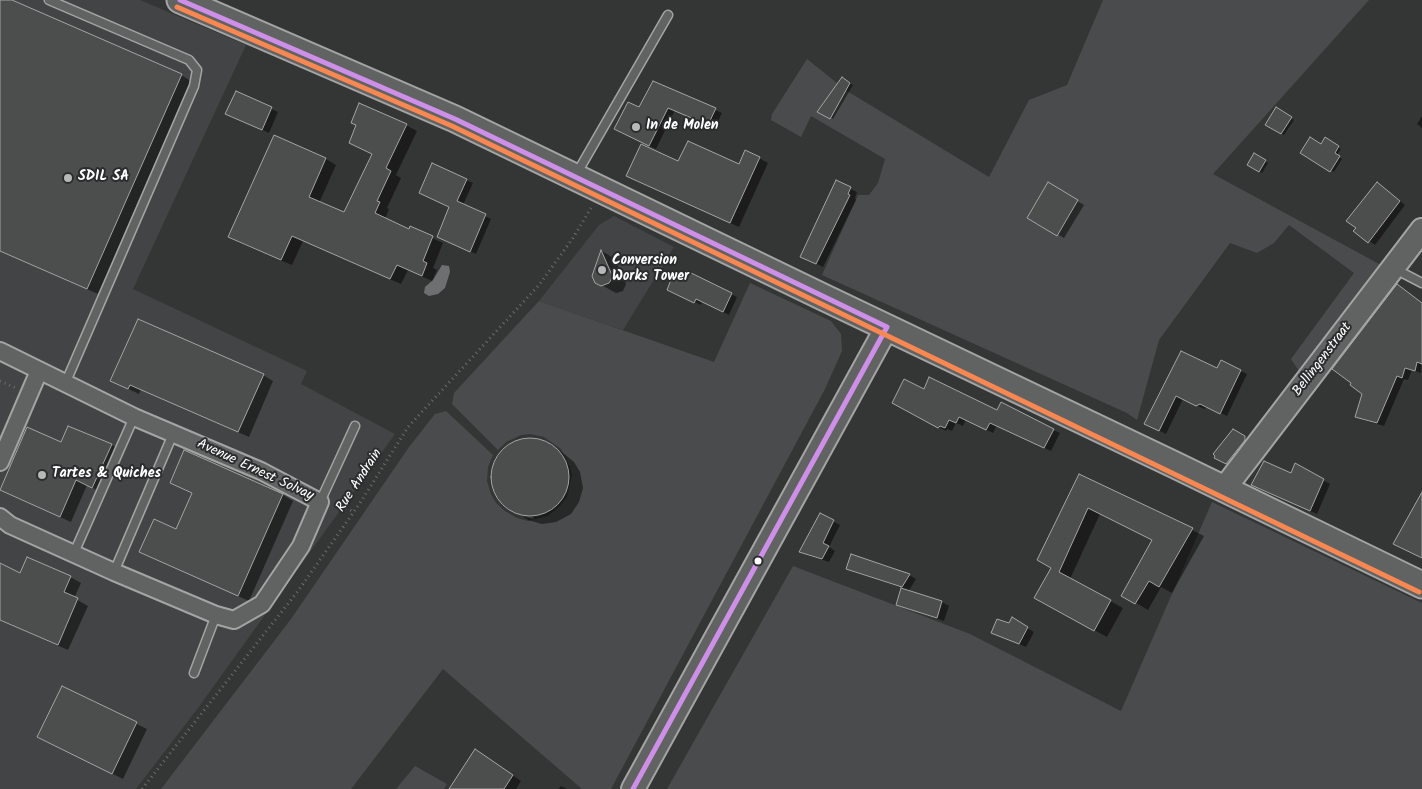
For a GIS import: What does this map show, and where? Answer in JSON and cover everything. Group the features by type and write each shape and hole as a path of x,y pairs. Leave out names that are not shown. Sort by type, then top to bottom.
{"main road":[{"path":"180,0 455,119 1422,585"},
{"name":"Bellingenstraat","path":"1224,489 1422,230"},
{"path":"634,789 887,328"}],"street":[{"name":"Avenue Ernest Solvay","path":"0,351 64,384 134,417 262,472 320,502 301,546 262,604 234,620 216,615 114,572 10,525 0,517"},
{"path":"0,462 39,371"}],"lane":[{"path":"49,0 189,60 197,70 194,86 64,384"},
{"path":"575,178 668,15"},
{"path":"1393,268 1422,283"},
{"path":"74,554 134,417"},
{"path":"320,502 355,426"},
{"path":"114,572 173,434"},
{"path":"194,673 216,615"}],"path":[{"name":"Rue Andrain","path":"142,789 298,591 360,503 408,427 538,285 573,238 602,190"}],"shaded area":[{"path":"0,0 140,0 246,45 133,289 307,371 301,384 395,434 198,708 136,789 0,789"},
{"path":"1103,0 1369,0 1213,174 1381,265 1299,371 1291,359 1354,273 1289,225 1274,243 1257,253 1230,243 1159,340 1137,420 1127,413 822,275 858,195 869,195 878,183 885,159 811,116 801,137 771,120 772,114 807,59 847,91 989,177 1029,100 1067,85"},
{"path":"614,216 674,247 623,330 539,301 599,225"},
{"path":"442,265 449,266 450,272 445,288 438,294 429,296 424,293 425,287 433,280"},
{"path":"750,283 831,321 841,334 842,351 825,389 611,789 582,789 443,669 351,789 161,789 291,619 409,447 435,414 446,411 493,455 488,467 487,481 496,503 505,511 517,518 528,521 548,516 567,497 572,475 561,449 544,437 530,434 521,435 506,442 498,450 452,404 454,393 539,301 714,362"},
{"path":"1212,502 1422,603 1422,789 667,789 793,566 970,634 1121,711"},
{"path":"415,766 447,784 444,789 396,789"}],"building":[{"name":"SDIL SA","path":"0,0 12,0 182,74 87,289 0,251"},
{"path":"842,77 850,83 830,119 817,112"},
{"path":"653,81 716,108 708,125 668,108 649,146 614,129 628,102 639,107"},
{"path":"236,91 272,107 262,130 225,114"},
{"path":"359,103 407,124 386,168 391,171 377,201 380,202 375,213 409,229 410,226 433,236 423,261 427,263 422,276 397,265 390,279 292,236 281,260 228,237 274,135 326,158 309,197 344,212 372,154 349,143 356,125 351,123"},
{"path":"1276,107 1292,117 1281,134 1265,125"},
{"path":"1310,137 1321,144 1325,137 1339,146 1335,153 1340,156 1330,172 1300,153"},
{"path":"688,141 739,164 745,150 760,157 730,223 626,176 641,144 678,161"},
{"path":"1254,153 1266,160 1259,172 1247,165"},
{"path":"432,163 467,179 457,201 486,214 470,252 437,237 449,207 419,193"},
{"path":"836,180 851,187 848,194 850,195 816,264 800,257"},
{"path":"1048,182 1078,200 1057,236 1027,218"},
{"path":"1377,182 1400,201 1368,243 1353,231 1356,228 1346,221"},
{"name":"Conversion Works Tower","path":"601,250 612,275 609,283 601,286 595,283 592,276"},
{"path":"687,271 732,293 723,312 696,299 694,303 667,290 674,272 685,277"},
{"path":"1397,284 1422,303 1422,364 1417,362 1415,371 1405,368 1402,378 1397,376 1377,423 1355,417 1362,394 1332,369"},
{"path":"138,319 264,374 238,432 130,385 128,389 110,381"},
{"path":"1181,351 1217,368 1221,360 1241,370 1220,414 1200,404 1196,406 1176,396 1159,431 1144,424"},
{"path":"929,377 997,410 1001,402 1054,429 1044,448 990,423 986,430 959,417 956,423 949,420 945,428 940,426 938,428 892,403 904,379 924,389"},
{"name":"Tartes & Quiches","path":"68,426 112,444 92,488 76,480 60,517 0,490 27,427 61,442"},
{"path":"1233,429 1245,436 1245,440 1226,464 1214,458 1213,454"},
{"path":"530,438 545,441 558,449 566,462 569,477 566,492 558,505 545,513 530,516 515,513 502,505 494,492 491,477 494,462 502,449 515,441"},
{"path":"184,450 283,494 238,596 139,552 154,519 176,529 192,493 170,483"},
{"path":"1264,461 1291,473 1295,463 1324,479 1310,511 1251,485"},
{"path":"1079,474 1193,528 1159,587 1149,581 1135,604 1121,596 1152,540 1088,508 1059,572 1111,600 1094,631 1034,598 1051,568 1037,560"},
{"path":"1422,492 1422,558 1393,544"},
{"path":"820,513 834,520 823,543 829,546 822,559 799,552"},
{"path":"851,554 910,574 902,587 846,569"},
{"path":"27,557 71,576 64,592 78,598 58,645 0,620 0,563 20,573"},
{"path":"901,588 942,601 937,618 896,605"},
{"path":"1012,617 1028,627 1019,644 991,633 997,619 1009,623"},
{"path":"62,686 137,722 112,774 37,737"},
{"path":"475,749 513,775 504,789 449,789"}],"transit line":[{"path":"180,0 455,119 887,327"},
{"path":"177,7 452,126 1419,592"},
{"path":"633,789 887,327"}],"place":[{"name":"In de Molen","path":"636,127"},
{"name":"SDIL SA","path":"68,178"},
{"name":"Conversion Works Tower","path":"602,270"},
{"name":"Tartes & Quiches","path":"42,475"}]}
